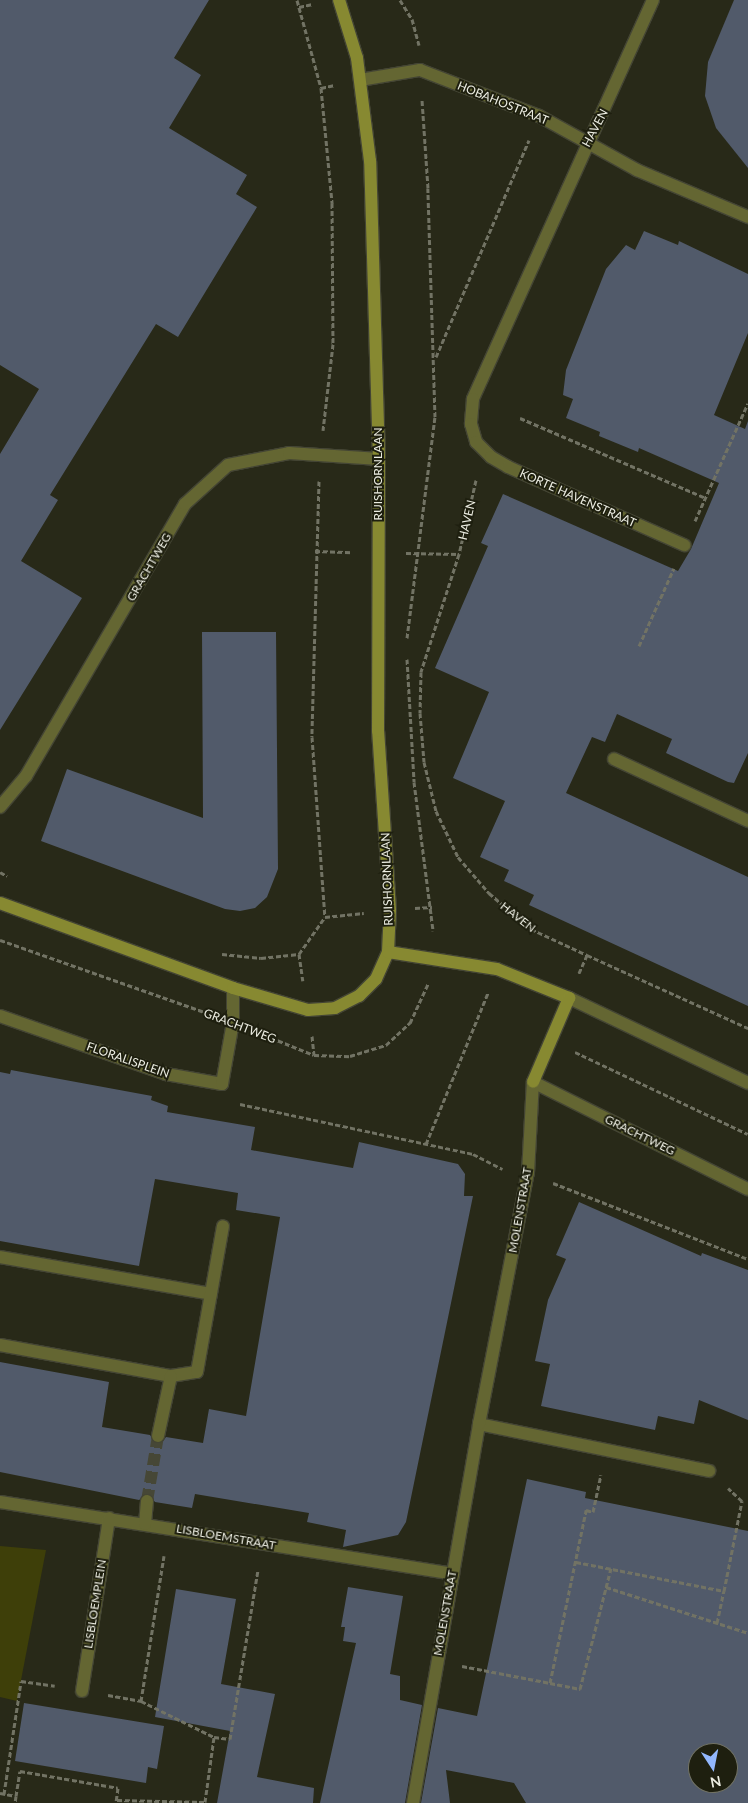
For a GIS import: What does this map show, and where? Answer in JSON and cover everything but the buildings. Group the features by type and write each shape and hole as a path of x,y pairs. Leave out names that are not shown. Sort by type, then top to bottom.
{"main road":[{"name":"RUISHORNLAAN","path":"339,0 357,58 370,161 379,459 378,731 390,910 388,952"},
{"path":"0,903 233,988 308,1010 336,1008 359,996 376,979 388,952 498,969 569,998 533,1082"}],"street":[{"name":"HAVEN","path":"476,442 471,424 473,399 653,0"},
{"path":"360,80 420,70"},
{"name":"HOBAHOSTRAAT","path":"420,70 539,116 637,170 748,217"},
{"name":"KORTE HAVENSTRAAT","path":"476,442 491,457 508,467 684,545"},
{"name":"GRACHTWEG","path":"0,807 26,776 185,504 228,465 289,454 379,459"},
{"path":"614,759 748,821"},
{"path":"222,1084 233,1022 233,988"},
{"path":"569,998 748,1082"},
{"name":"FLORALISPLEIN","path":"0,1016 166,1074 222,1084"},
{"name":"GRACHTWEG","path":"533,1082 748,1189"},
{"name":"MOLENSTRAAT","path":"413,1803 436,1661 479,1424 528,1173 533,1082"},
{"path":"0,1345 171,1376 197,1372 223,1226"},
{"path":"0,1258 211,1294"},
{"path":"158,1436 171,1376"},
{"path":"479,1424 709,1472"},
{"path":"145,1524 147,1501"},
{"name":"LISBLOEMSTRAAT","path":"0,1502 168,1527 453,1574"},
{"name":"LISBLOEMPLEIN","path":"82,1691 109,1518"}],"path":[{"path":"400,0 412,19 418,41 435,359 435,417 406,644"},
{"path":"435,359 539,116"},
{"path":"520,418 706,498"},
{"name":"HAVEN","path":"476,442 476,483 459,554 421,672 420,713 424,762 436,811 458,857 489,893 531,929 748,1028"},
{"path":"417,553 459,554"},
{"path":"407,654 414,782 432,907"},
{"path":"0,872 14,880"},
{"path":"221,954 260,958 299,954 325,917"},
{"name":"GRACHTWEG","path":"0,940 233,1022 314,1056 350,1056 386,1046 410,1023 424,998 434,959"},
{"path":"569,998 587,954"},
{"path":"426,1144 498,969"},
{"path":"551,1041 748,1134"},
{"path":"222,1084 235,1103 473,1154 496,1169 528,1173 748,1260"},
{"path":"550,1684 586,1510 593,1512 606,1450"},
{"path":"709,1472 742,1501 717,1623"},
{"path":"141,1701 168,1527"},
{"path":"15,1803 20,1771 118,1788 116,1802 205,1802 214,1737 230,1739 263,1543"},
{"path":"576,1562 724,1591"},
{"path":"436,1661 580,1689 612,1568"},
{"path":"606,1587 748,1633"},
{"path":"0,1793 16,1796"}],"shaded area":[{"path":"0,1546 46,1550 17,1701 0,1697"}],"tunnel":[{"path":"147,1501 158,1436"}]}
